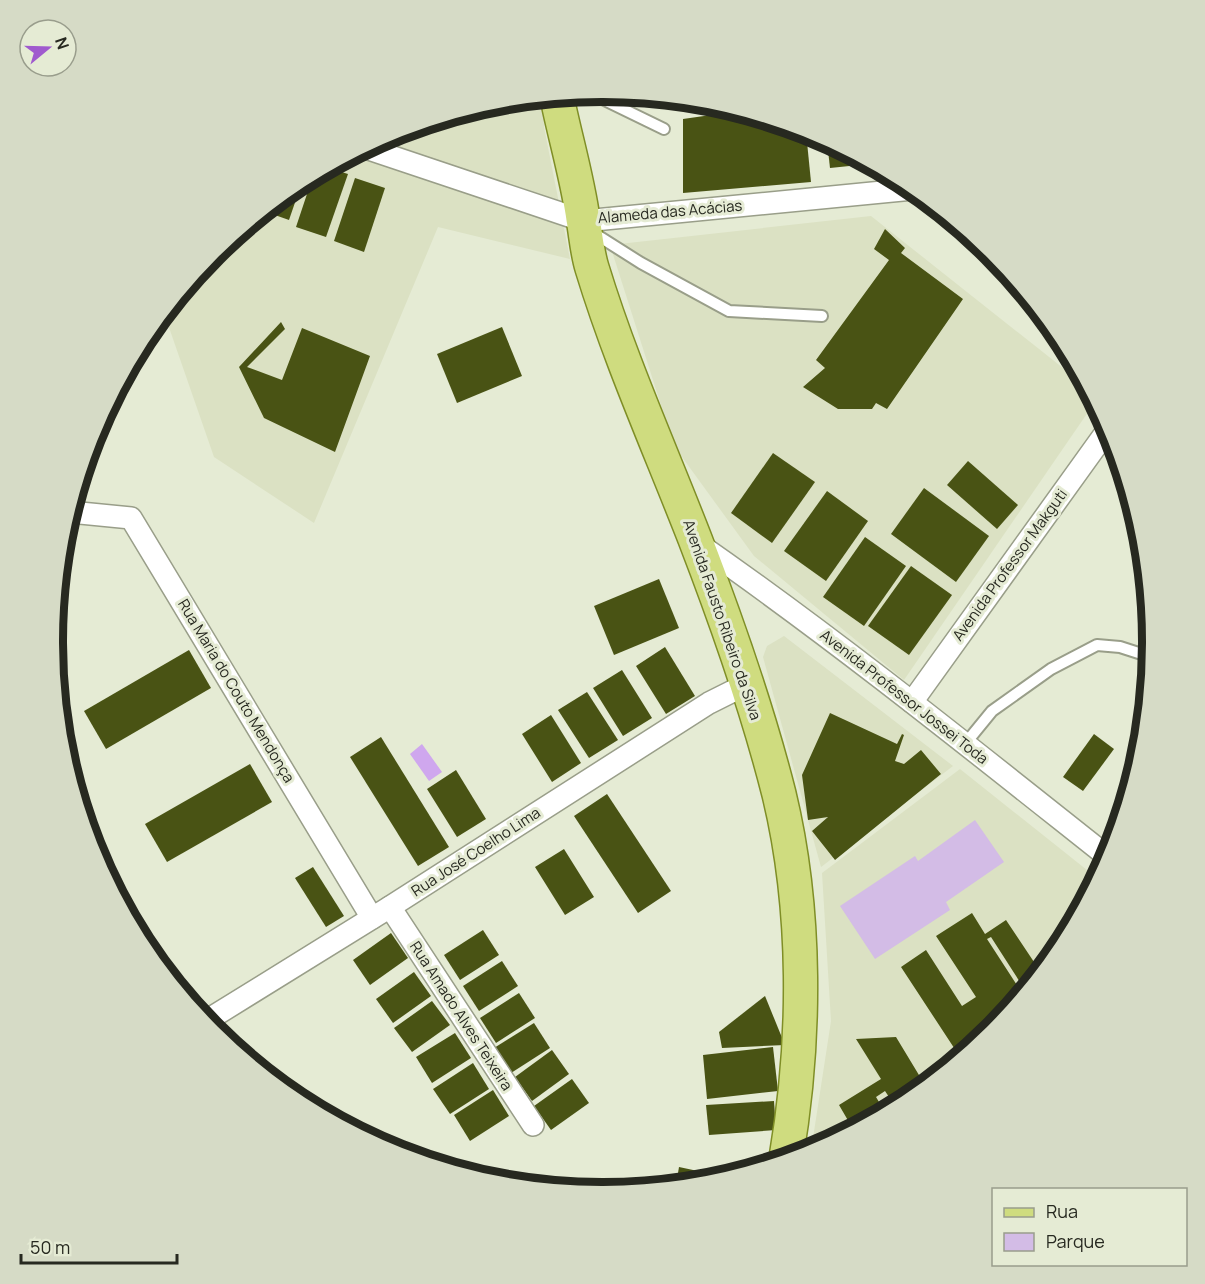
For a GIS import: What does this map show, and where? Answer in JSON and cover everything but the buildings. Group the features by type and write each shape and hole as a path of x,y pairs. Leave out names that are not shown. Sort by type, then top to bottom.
{"main road":[{"name":"Avenida Fausto Ribeiro da Silva","path":"559,105 591,265 747,684 779,795 799,926 802,998 787,1148"}],"street":[{"name":"Alameda das Acácias","path":"378,152 584,224 898,191"},
{"name":"Avenida Professor Makguti","path":"912,702 1102,438"},
{"name":"Rua Maria do Couto Mendonça","path":"79,513 131,518 372,918"},
{"name":"Avenida Professor Jossei Toda","path":"696,542 756,584 912,702 1100,851"},
{"name":"Rua José Coelho Lima","path":"214,1016 710,703 747,684"},
{"name":"Rua Amado Alves Teixeira","path":"390,907 533,1125"}],"lane":[{"path":"609,102 664,129"},
{"path":"584,224 641,263 729,311 822,316"},
{"path":"965,744 992,711 1051,669 1097,645 1120,647 1142,654"}],"shaded area":[{"path":"546,106 544,127 570,259 438,227 314,523 214,457 168,323 197,286 247,236 274,214 303,193 364,158 429,131 463,121"},
{"path":"871,216 1071,375 1089,410 904,680 754,556 674,446 610,245"},
{"path":"784,636 953,766 821,867 763,657 767,646"},
{"path":"422,744 442,772 429,781 410,754"},
{"path":"960,769 1090,872 1070,912 1031,970 1008,998 958,1048 902,1091 841,1126 813,1138 831,1021 822,873"}],"green space":[{"path":"975,820 1004,862 946,902 950,910 875,959 840,906 915,856 918,861"}]}
